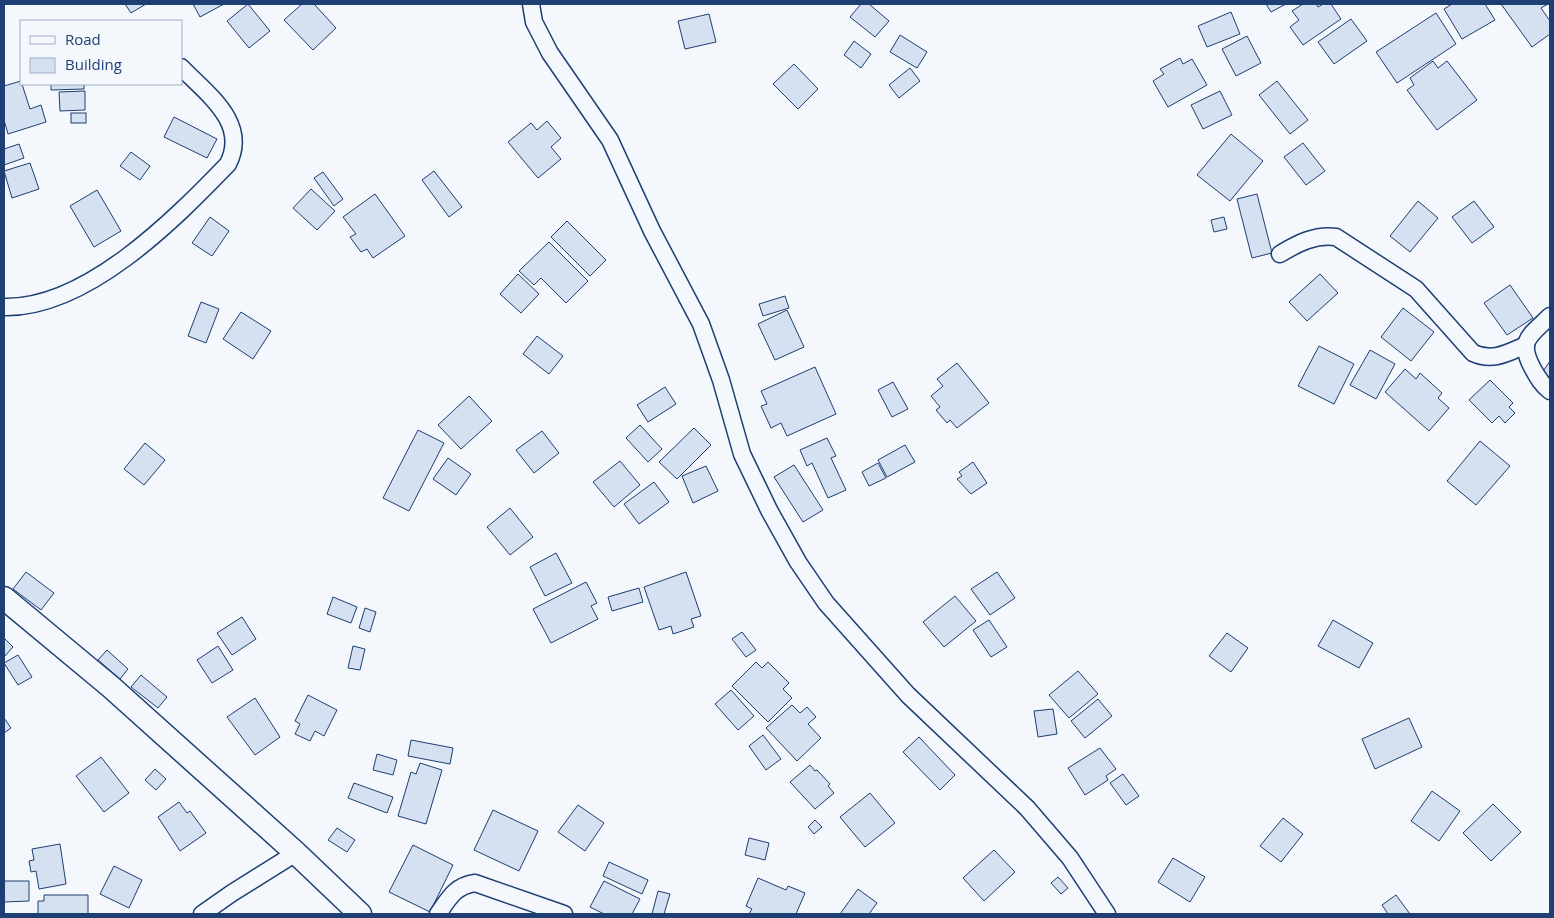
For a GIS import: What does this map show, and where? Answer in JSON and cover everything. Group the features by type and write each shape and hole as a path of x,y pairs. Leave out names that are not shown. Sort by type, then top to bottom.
{"main road":[{"path":"4,598 111,687 296,853 360,914"}],"street":[{"path":"531,4 534,22 550,53 610,140 652,232 701,324 721,380 742,454 769,510 798,562 826,603 908,695 1027,808 1070,858 1107,914"},
{"path":"4,307 32,305 56,299 87,284 147,242 228,164 234,152 234,136 224,110 182,68"},
{"path":"1280,254 1298,243 1325,236 1336,237 1416,289 1472,353 1483,358 1495,358 1526,344"},
{"path":"1550,316 1529,337 1526,344 1526,354 1542,385 1550,391"},
{"path":"202,914 232,892 296,853"},
{"path":"438,914 452,895 463,885 475,883 564,914"}],"building":[{"path":"125,4 146,4 131,13"},
{"path":"193,4 224,4 200,17"},
{"path":"248,4 270,31 249,48 227,21"},
{"path":"302,4 314,4 336,28 313,50 284,20"},
{"path":"861,4 869,4 889,21 875,37 850,17"},
{"path":"1266,4 1286,4 1271,12"},
{"path":"1303,4 1316,4 1318,7 1323,4 1331,4 1341,19 1303,45 1290,27 1299,20 1292,11"},
{"path":"1452,4 1485,4 1495,20 1462,39 1444,9"},
{"path":"1501,4 1548,4 1541,8 1550,21 1550,34 1532,47"},
{"path":"1231,12 1240,34 1207,47 1198,26"},
{"path":"1436,13 1456,44 1397,83 1376,52"},
{"path":"709,14 716,42 685,49 678,21"},
{"path":"1351,19 1367,41 1334,64 1318,42"},
{"path":"900,35 927,52 917,68 890,52"},
{"path":"1247,36 1261,63 1236,76 1222,49"},
{"path":"854,41 871,54 861,68 844,55"},
{"path":"1180,58 1183,64 1192,59 1207,85 1168,107 1153,81 1164,74 1160,69"},
{"path":"1433,61 1438,68 1447,61 1477,100 1437,130 1407,90 1414,85 1410,78"},
{"path":"794,64 818,89 798,109 773,84"},
{"path":"910,68 920,81 899,98 889,85"},
{"path":"20,81 30,109 41,105 46,122 8,134 4,120 4,86"},
{"path":"1277,81 1308,120 1290,134 1259,95"},
{"path":"51,85 84,85 84,89 51,90"},
{"path":"85,91 85,110 60,111 59,92"},
{"path":"1220,91 1232,115 1203,129 1191,105"},
{"path":"71,113 86,113 86,123 71,123"},
{"path":"174,117 217,139 207,158 164,137"},
{"path":"547,121 561,138 551,147 561,159 538,178 508,142 531,123 537,130"},
{"path":"1231,134 1263,161 1230,201 1197,175"},
{"path":"1303,143 1325,171 1306,185 1284,157"},
{"path":"19,144 24,158 4,165 4,149"},
{"path":"131,152 150,166 140,180 120,166"},
{"path":"30,163 39,189 12,198 4,171"},
{"path":"434,171 462,207 449,217 422,180"},
{"path":"323,172 343,199 334,206 314,178"},
{"path":"311,189 335,211 317,230 293,208"},
{"path":"97,190 121,231 94,247 70,206"},
{"path":"375,194 405,236 373,258 367,249 361,252 350,237 356,234 343,217"},
{"path":"1257,194 1272,253 1252,258 1237,199"},
{"path":"1418,201 1438,218 1410,252 1390,236"},
{"path":"1474,201 1494,227 1472,243 1452,217"},
{"path":"210,217 229,231 212,256 192,243"},
{"path":"1224,217 1227,229 1214,232 1211,220"},
{"path":"567,221 606,260 590,276 551,237"},
{"path":"549,242 588,281 566,303 541,278 534,285 519,271"},
{"path":"518,274 539,294 521,313 500,294"},
{"path":"1320,274 1338,293 1307,321 1289,302"},
{"path":"1510,285 1533,318 1507,335 1484,303"},
{"path":"785,296 789,308 763,316 759,304"},
{"path":"201,302 219,309 206,343 188,336"},
{"path":"1403,308 1434,332 1411,361 1381,337"},
{"path":"787,310 804,347 775,360 758,324"},
{"path":"241,312 271,331 253,359 223,339"},
{"path":"537,336 563,356 549,374 523,354"},
{"path":"1319,346 1354,364 1334,404 1298,386"},
{"path":"1370,350 1395,364 1376,399 1350,385"},
{"path":"1550,361 1550,382 1540,376"},
{"path":"957,363 989,403 957,428 950,420 947,423 936,410 940,407 931,396 943,386 937,379"},
{"path":"815,367 836,414 787,436 781,423 771,428 761,406 767,404 761,391"},
{"path":"1405,369 1416,379 1420,373 1442,393 1438,398 1449,408 1429,431 1385,392"},
{"path":"1490,380 1513,403 1509,407 1515,413 1505,423 1499,416 1492,423 1469,400"},
{"path":"893,382 908,409 892,417 878,390"},
{"path":"665,387 676,404 648,422 637,405"},
{"path":"469,396 492,421 461,449 438,425"},
{"path":"640,425 662,449 648,462 626,438"},
{"path":"694,428 711,445 677,479 659,462"},
{"path":"418,430 444,443 409,511 383,498"},
{"path":"542,431 559,453 534,473 516,450"},
{"path":"827,438 836,456 831,458 846,490 828,498 812,463 807,466 800,450"},
{"path":"1480,441 1510,466 1476,505 1447,481"},
{"path":"145,443 165,460 144,485 124,469"},
{"path":"905,445 915,462 887,477 878,460"},
{"path":"448,458 471,474 456,495 433,479"},
{"path":"620,461 640,485 614,507 593,482"},
{"path":"973,462 987,483 971,494 957,479 962,476 959,472"},
{"path":"878,463 886,478 869,486 862,472"},
{"path":"794,465 823,510 803,522 774,477"},
{"path":"706,466 718,491 693,503 682,476"},
{"path":"654,482 669,502 639,524 624,504"},
{"path":"510,508 533,537 510,555 487,527"},
{"path":"556,553 572,583 545,596 530,567"},
{"path":"26,572 54,593 41,610 13,589"},
{"path":"686,572 701,616 691,619 694,627 673,634 671,626 659,630 644,587"},
{"path":"997,572 1015,598 990,615 971,589"},
{"path":"586,582 597,603 591,606 598,619 551,643 533,609"},
{"path":"639,588 643,602 612,611 608,597"},
{"path":"955,596 976,621 944,647 923,622"},
{"path":"333,597 357,607 351,623 327,614"},
{"path":"365,608 376,612 370,632 359,628"},
{"path":"242,617 256,639 232,655 217,633"},
{"path":"989,620 1007,647 991,657 973,630"},
{"path":"1333,620 1373,643 1359,668 1318,646"},
{"path":"742,632 756,650 746,657 732,639"},
{"path":"1227,633 1248,648 1231,672 1209,656"},
{"path":"4,638 13,647 4,657"},
{"path":"218,646 233,670 212,683 197,660"},
{"path":"353,646 365,649 360,670 348,668"},
{"path":"107,650 128,669 120,679 98,660"},
{"path":"18,655 32,677 18,685 4,663"},
{"path":"756,662 762,668 768,662 789,683 783,689 792,698 768,722 732,686"},
{"path":"1078,671 1098,694 1069,718 1049,695"},
{"path":"141,675 167,697 158,708 131,687"},
{"path":"731,690 754,716 738,730 715,704"},
{"path":"308,695 337,710 324,736 315,731 310,741 295,734 300,724 295,721"},
{"path":"255,698 280,737 255,755 227,717"},
{"path":"1098,699 1112,716 1085,738 1071,721"},
{"path":"792,705 800,713 807,707 816,717 808,724 821,738 797,761 766,728"},
{"path":"1053,709 1057,734 1038,737 1034,711"},
{"path":"4,718 11,728 4,733"},
{"path":"1409,718 1422,747 1375,769 1362,739"},
{"path":"763,735 781,759 766,770 749,746"},
{"path":"919,737 955,775 940,790 903,752"},
{"path":"411,740 453,748 450,764 408,756"},
{"path":"1100,748 1116,769 1106,776 1108,780 1085,795 1068,768"},
{"path":"377,754 397,760 393,775 373,770"},
{"path":"101,757 129,793 104,812 76,776"},
{"path":"420,763 442,770 426,824 398,816 411,772 416,774"},
{"path":"810,765 830,784 828,786 834,793 815,809 790,782"},
{"path":"155,769 166,779 156,790 145,780"},
{"path":"1123,774 1139,796 1126,805 1110,783"},
{"path":"354,783 393,797 387,813 348,798"},
{"path":"1432,791 1460,811 1439,841 1411,821"},
{"path":"870,793 895,823 865,847 840,817"},
{"path":"179,802 187,813 190,811 206,833 180,851 158,817"},
{"path":"1493,804 1521,832 1491,861 1463,833"},
{"path":"578,805 604,823 585,851 558,832"},
{"path":"493,810 538,831 519,871 474,850"},
{"path":"1283,818 1303,834 1281,862 1260,846"},
{"path":"815,820 822,827 814,834 808,827"},
{"path":"337,828 355,840 347,852 328,840"},
{"path":"749,838 769,843 765,860 745,855"},
{"path":"60,844 66,884 39,889 36,871 31,872 29,861 34,860 32,849"},
{"path":"413,845 453,865 430,912 389,892"},
{"path":"994,850 1015,872 984,901 963,878"},
{"path":"1173,858 1205,877 1190,902 1158,882"},
{"path":"609,862 648,880 642,894 603,876"},
{"path":"114,866 142,880 129,908 100,894"},
{"path":"1058,877 1068,888 1061,894 1051,883"},
{"path":"758,878 786,890 788,886 805,893 796,914 749,914 752,909 746,906"},
{"path":"4,881 29,881 29,901 4,902"},
{"path":"604,881 640,899 632,914 604,914 590,907"},
{"path":"858,889 877,903 869,914 840,914"},
{"path":"658,891 670,894 664,914 652,914"},
{"path":"44,895 88,895 88,914 38,914 38,901 44,901"},
{"path":"1396,895 1410,914 1388,914 1382,905"}]}
